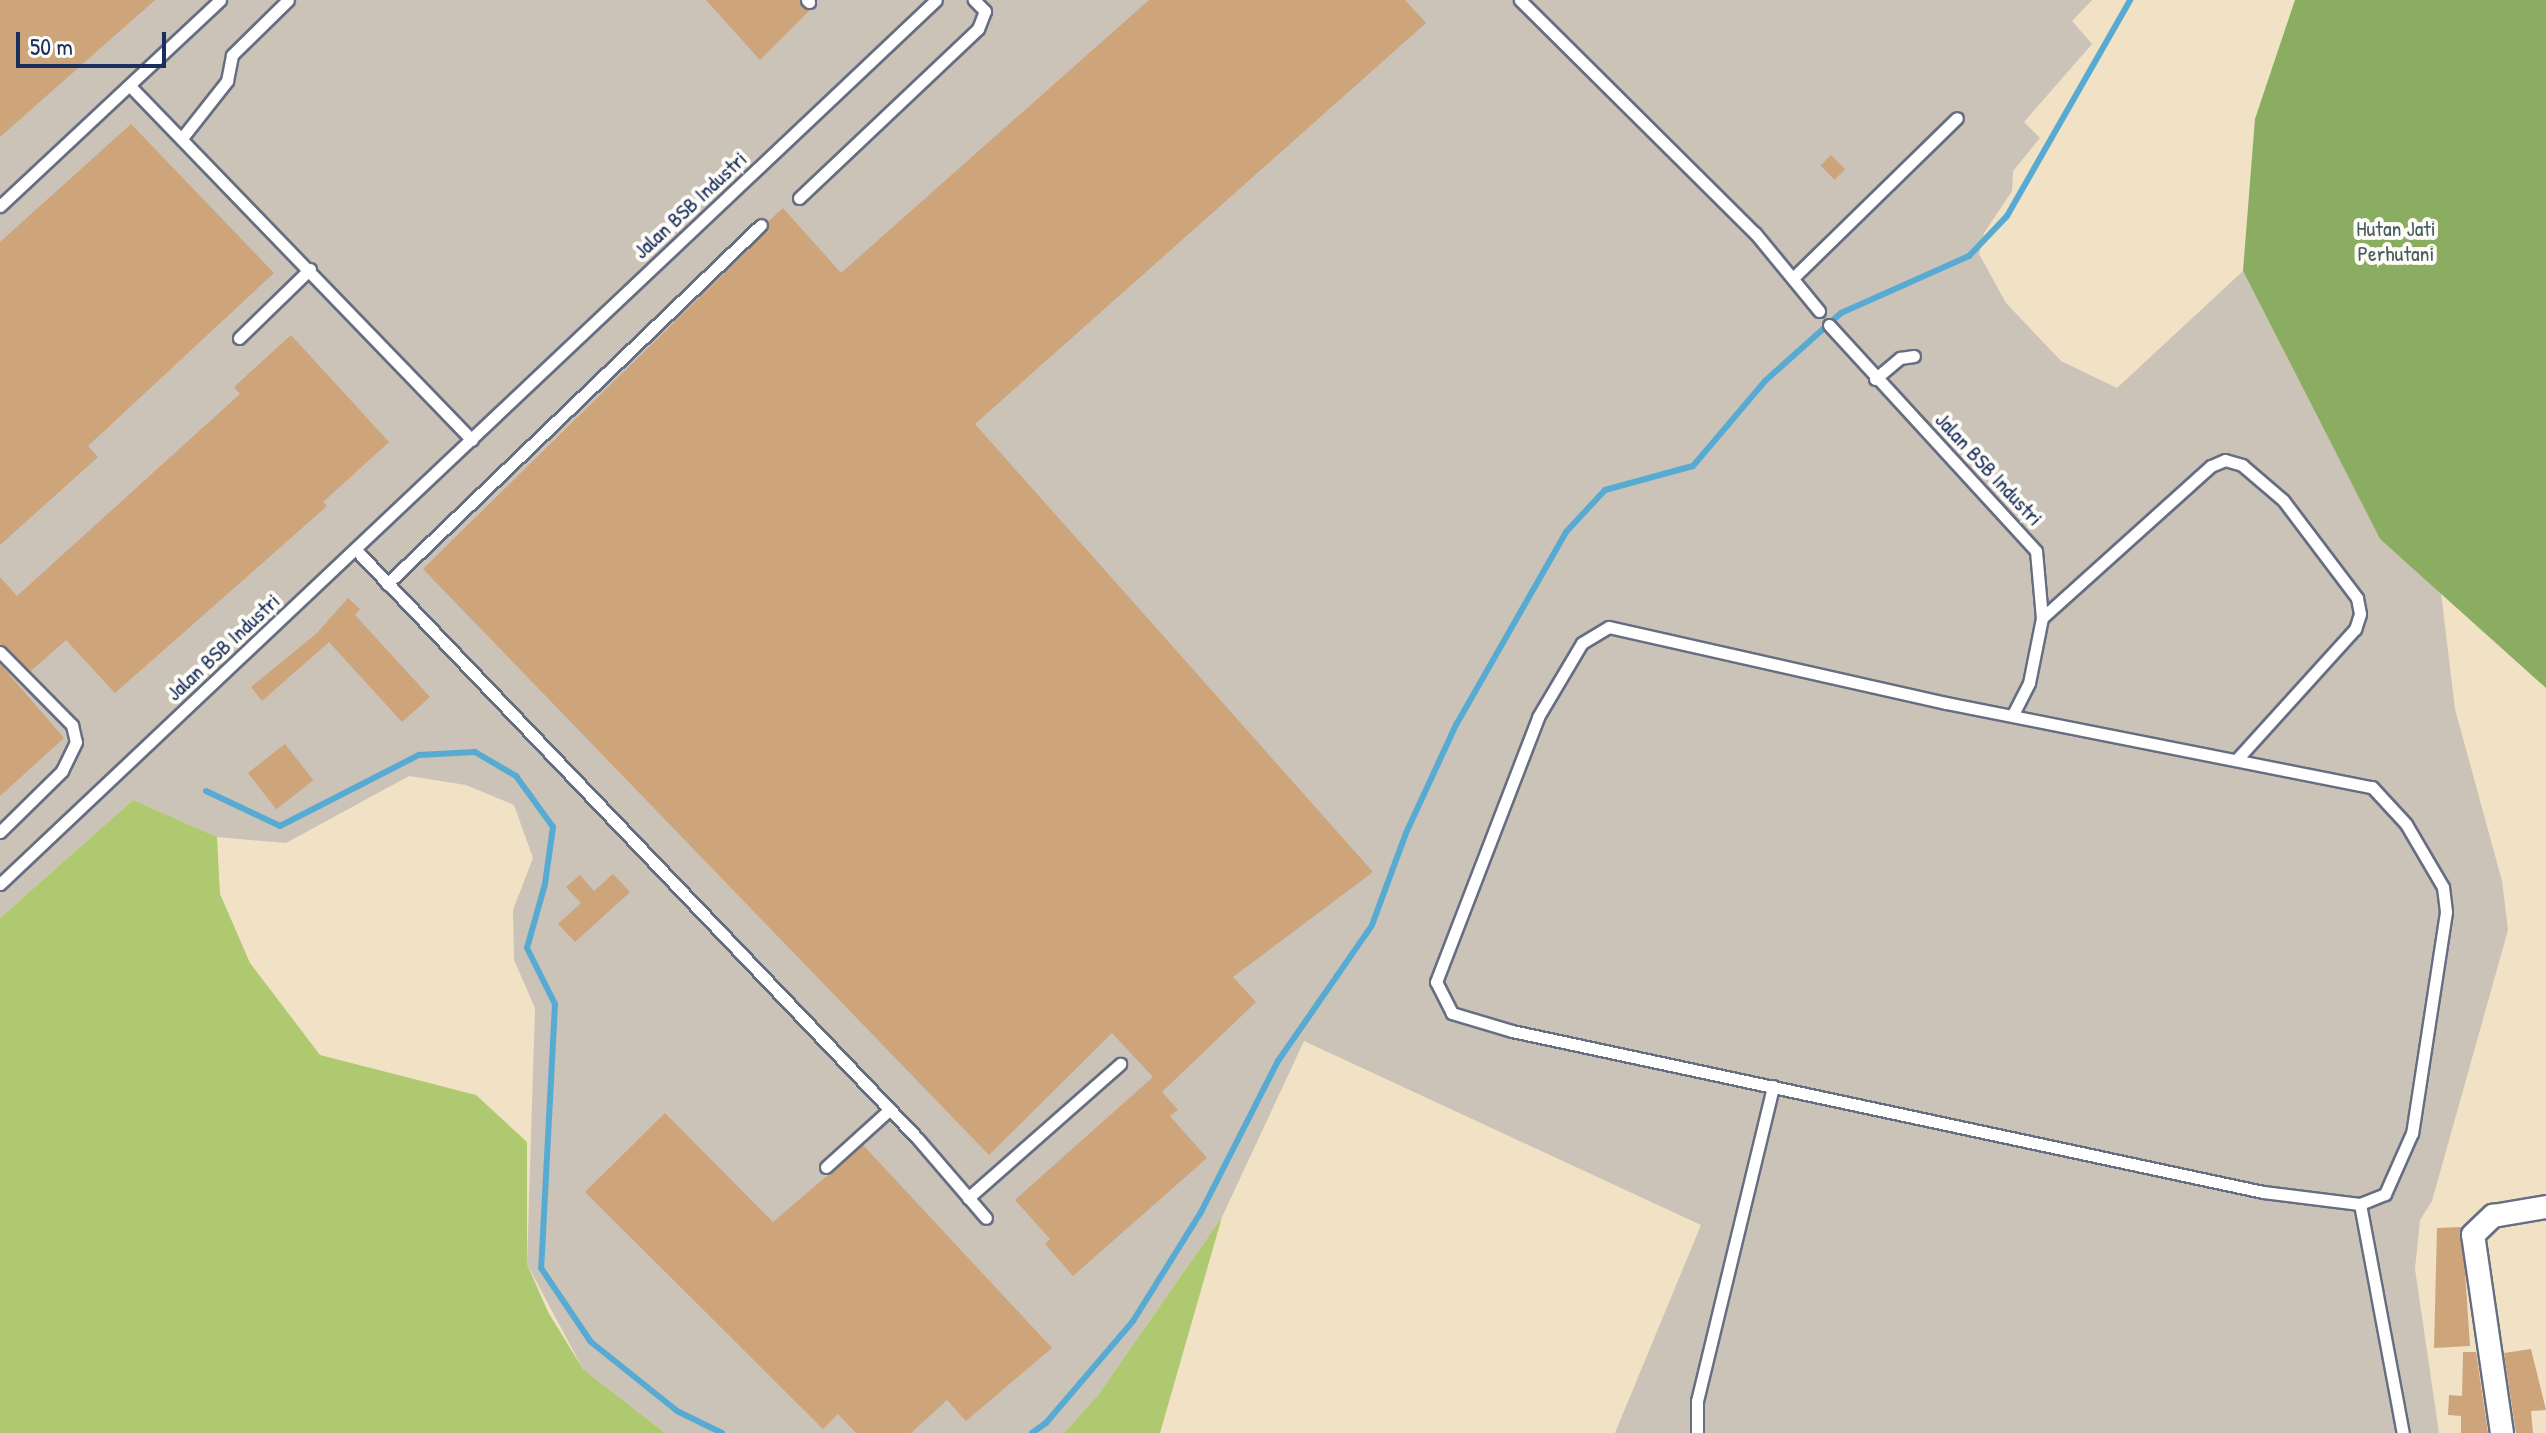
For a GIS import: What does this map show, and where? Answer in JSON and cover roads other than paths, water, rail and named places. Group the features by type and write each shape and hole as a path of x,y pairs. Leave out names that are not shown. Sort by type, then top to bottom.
{"street":[{"path":"2502,1433 2473,1235 2493,1216 2546,1207"}],"lane":[{"path":"0,206 220,0"},
{"path":"182,138 227,81 232,55 288,0"},
{"name":"Jalan BSB Industri","path":"0,884 936,0"},
{"path":"799,198 978,29 985,17 974,0"},
{"path":"1520,0 1795,276 1819,311"},
{"path":"130,86 472,440"},
{"path":"1795,276 1957,118"},
{"path":"387,584 761,225"},
{"path":"239,338 310,269"},
{"name":"Jalan BSB Industri","path":"1829,325 1875,379 2036,551 2042,618 2029,683 2013,715"},
{"path":"1875,379 1900,358 1914,356"},
{"path":"2042,618 2211,466 2225,460 2242,465 2283,500 2357,598 2360,614 2355,629 2238,758"},
{"path":"356,550 889,1110 986,1218"},
{"path":"1609,627 2013,715 2372,787 2406,824 2443,887 2443,949 2412,1133 2385,1194 2360,1204 2263,1192 1471,1021 1452,1013 1436,982 1538,717 1582,643 1609,627"},
{"path":"0,652 72,725 76,742 62,771 0,832"},
{"path":"968,1198 1120,1064"},
{"path":"1697,1433 1697,1401 1773,1086"},
{"path":"826,1167 889,1110"},
{"path":"2360,1204 2403,1433"}],"waterway":[{"path":"1032,1433 1046,1423 1133,1321 1201,1212 1278,1061 1372,925 1406,833 1456,725 1566,532 1605,490 1693,466 1765,381 1841,313 1969,256 2007,216 2130,0"},
{"path":"206,791 280,826 419,755 475,752 516,776 553,827 545,884 527,948 555,1004 541,1268 591,1342 677,1411 722,1433"}],"park label":[{"name":"Hutan Jati Perhutani","path":"2396,240"}]}
